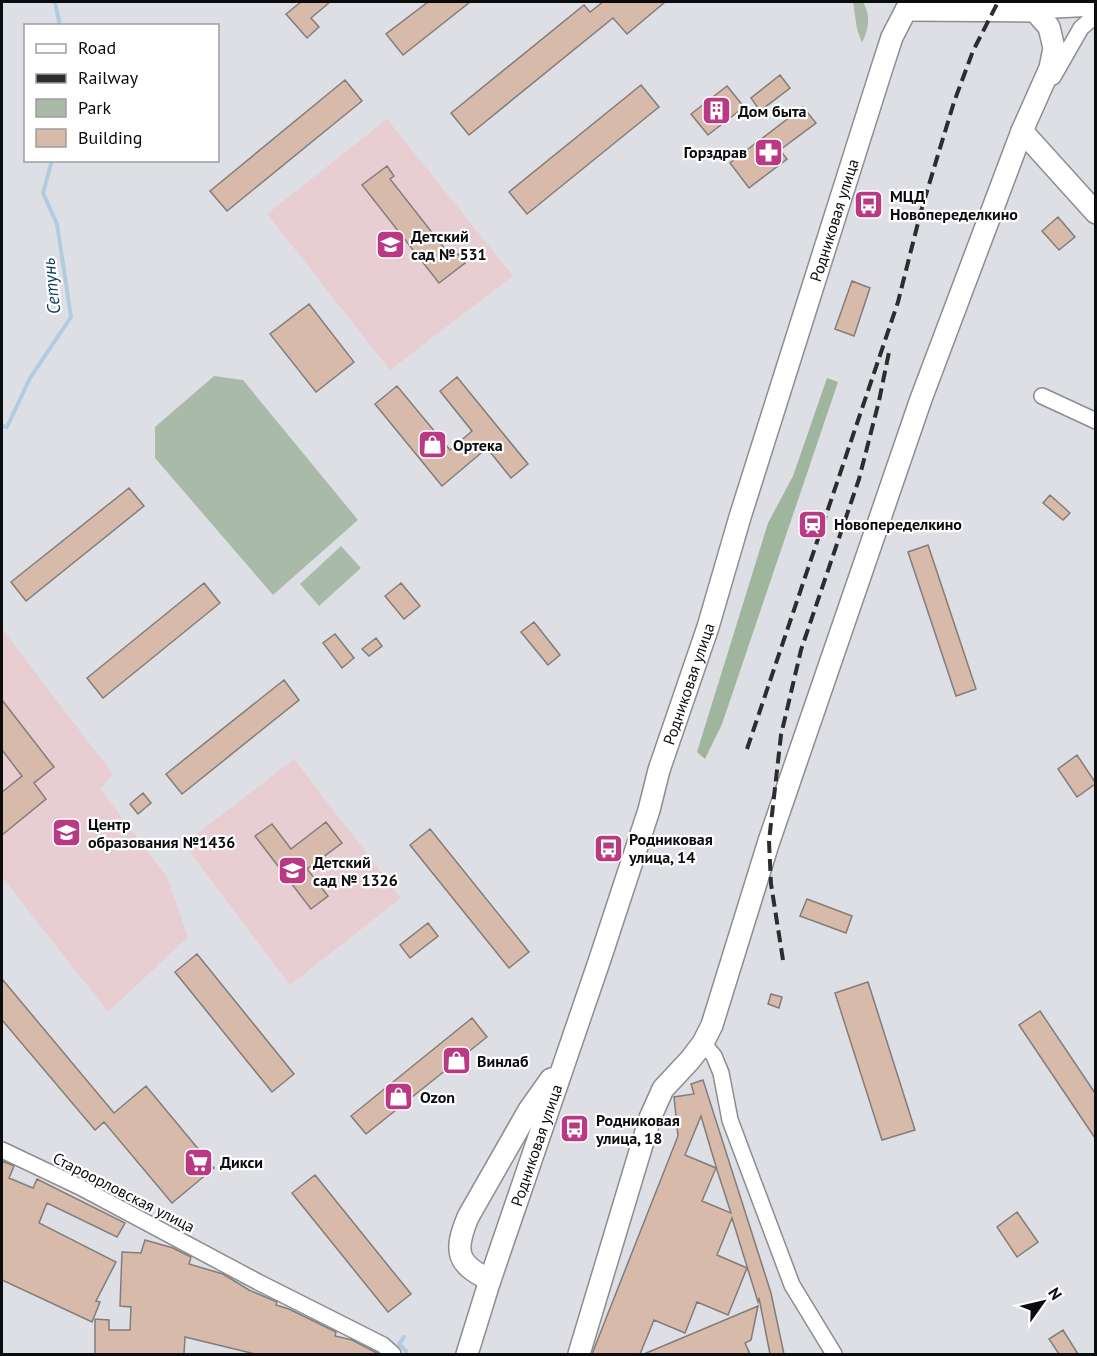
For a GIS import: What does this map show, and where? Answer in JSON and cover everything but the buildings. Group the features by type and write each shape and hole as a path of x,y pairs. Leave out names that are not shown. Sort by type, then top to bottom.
{"main road":[{"path":"579,1354 650,1118 663,1089 690,1060 703,1043 712,1025 769,841 921,399 1022,131 1050,68 1054,48 1049,27 1035,11 902,6"},
{"name":"Родниковая улица","path":"467,1354 649,810 659,770 708,627 740,517 902,6"},
{"path":"1022,131 1095,213"},
{"path":"490,1280 473,1272 462,1257 459,1246 461,1234 468,1217 529,1110 566,1059"}],"street":[{"path":"1035,11 1095,8"},
{"path":"1038,96 1049,86 1081,28 1095,15"},
{"path":"1042,396 1095,421"},
{"path":"703,1043 714,1056 721,1073 730,1120 792,1285 834,1354"},
{"name":"Староорловская улица","path":"2,1150 80,1187 383,1345 393,1354"}],"shaded area":[{"name":"Детский сад № 531","path":"387,119 513,276 390,370 267,214"},
{"name":"Центр образования №1436","path":"2,629 113,774 100,789 167,877 188,937 108,1012 2,877"},
{"name":"Детский сад № 1326","path":"294,759 401,898 290,985 184,844"}],"green space":[{"path":"853,2 863,2 867,12 868,27 862,43 857,29"},
{"path":"214,376 243,380 358,520 273,595 155,458 155,427"},
{"path":"827,378 838,382 722,724 705,759 697,752 768,523 793,476"},
{"path":"341,546 361,568 319,606 300,584"}],"waterway":[{"name":"Сетунь","path":"55,2 60,24"},
{"name":"Сетунь","path":"2,426 7,427 30,378 71,317 57,224 43,193 51,162"},
{"path":"404,1337 399,1344 406,1351"}],"railway":[{"path":"747,749 898,302 921,211 954,102 973,51 998,2"},
{"path":"783,960 771,884 769,841 781,735 801,650 859,479 889,352"}],"place":[{"name":"Дом быта","path":"717,111"},
{"name":"Горздрав","path":"768,152"},
{"name":"МЦД Новопеределкино","path":"869,205"},
{"name":"Детский сад № 531","path":"390,245"},
{"name":"Ортека","path":"432,445"},
{"name":"Новопеределкино","path":"813,524"},
{"name":"Центр образования №1436","path":"67,833"},
{"name":"Родниковая улица, 14","path":"608,848"},
{"name":"Детский сад № 1326","path":"292,871"},
{"name":"Винлаб","path":"456,1061"},
{"name":"Ozon","path":"399,1097"},
{"name":"Родниковая улица, 18","path":"575,1129"},
{"name":"Дикси","path":"199,1162"}]}
